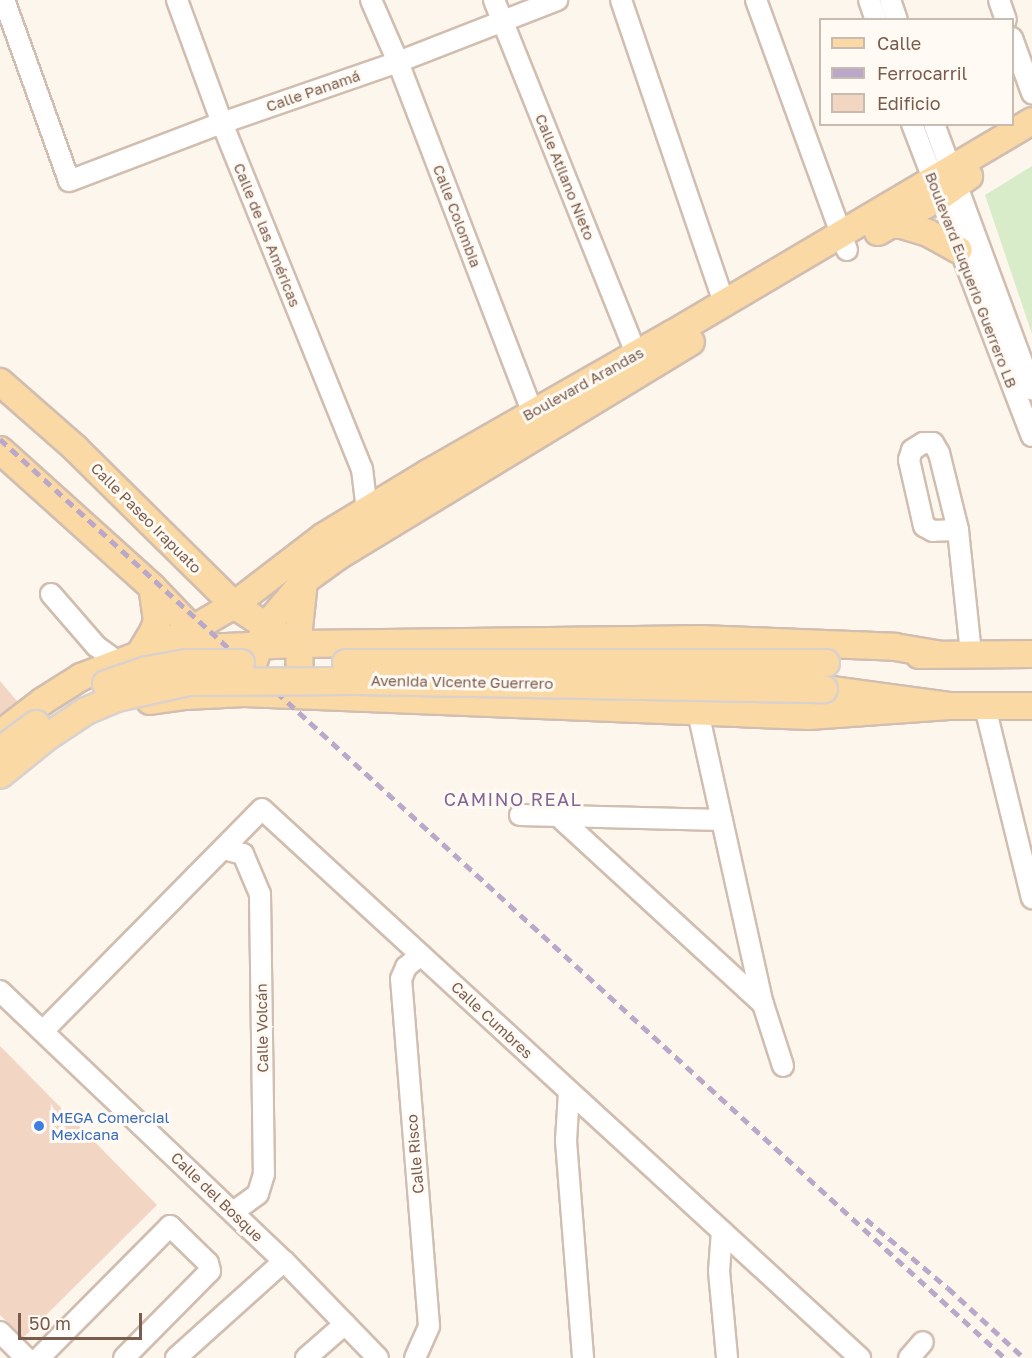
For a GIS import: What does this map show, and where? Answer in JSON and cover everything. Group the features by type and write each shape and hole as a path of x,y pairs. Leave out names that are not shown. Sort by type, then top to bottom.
{"main road":[{"name":"Boulevard Arandas","path":"537,423 636,354 724,303 843,242 891,225 943,183 1032,121"},
{"name":"Boulevard Arandas","path":"244,693 261,636 304,581 384,514 943,183 1032,137"},
{"path":"891,225 902,225 928,233 959,250"},
{"name":"Calle Paseo Irapuato","path":"0,382 75,448 234,605 261,636"},
{"path":"0,450 152,587 201,638 244,693"},
{"name":"Boulevard Arandas","path":"0,734 43,701 81,677 139,656 201,638 234,605 324,536 384,514"},
{"path":"300,694 299,644 304,581"},
{"path":"152,587 157,621 139,656 169,663 173,676 168,698"},
{"path":"201,638 261,636 299,644 700,639 895,646 936,654 1032,654"},
{"name":"Avenida Vicente Guerrero","path":"0,751 81,694 147,670 186,663 826,663 936,654"},
{"name":"Avenida Vicente Guerrero","path":"0,774 47,737 86,711 117,698 188,682 356,681 824,689 950,706"},
{"path":"0,786 46,747 81,726 126,708 168,698 244,693 300,694 810,716 950,706 1032,706"}],"street":[{"name":"Calle Panamá","path":"4,0 69,181 222,123 398,62 557,0"},
{"name":"Calle de las Américas","path":"177,0 222,123 362,469 384,514"},
{"name":"Calle Colombia","path":"371,0 398,62 537,423"},
{"name":"Calle Atilano Nieto","path":"494,0 636,354"},
{"path":"621,0 724,303"},
{"path":"756,0 843,242"},
{"path":"869,0 875,18"},
{"path":"890,0 896,18"},
{"path":"999,0 1005,18"},
{"path":"1014,44 1032,93"},
{"name":"Boulevard Euquerio Guerrero LB","path":"913,126 943,183 1032,390"},
{"name":"Boulevard Euquerio Guerrero LB","path":"934,126 943,183 959,250 1032,434"},
{"path":"958,530 971,654"},
{"path":"51,594 96,646 139,656"},
{"path":"985,707 1032,898"},
{"path":"698,712 763,1004 783,1066"},
{"name":"Calle Cumbres","path":"224,849 262,809 860,1358"},
{"path":"520,815 722,820"},
{"path":"558,816 763,1004"},
{"path":"44,1030 224,849"},
{"name":"Calle Volcán","path":"224,849 243,854 260,894 264,1174 258,1194 233,1212"},
{"name":"Calle Risco","path":"415,1358 429,1326 401,979 406,967 421,955"},
{"name":"Calle del Bosque","path":"0,991 44,1030 284,1261 378,1358"},
{"path":"569,1092 566,1141 583,1358"},
{"path":"0,1332 40,1357 170,1226 208,1263 210,1271 124,1358"},
{"path":"722,1231 719,1271 728,1358"},
{"path":"176,1358 284,1261"},
{"path":"306,1358 345,1324"},
{"path":"909,1358 924,1342"}],"green space":[{"path":"1032,166 1032,334 985,195"}],"building":[{"path":"0,681 23,708 0,725"},
{"name":"MEGA Comercial Mexicana","path":"0,1046 157,1205 23,1338 0,1315"}],"railway":[{"path":"0,439 1005,1358"},
{"path":"866,1219 948,1288 1024,1358"}],"place":[{"name":"MEGA Comercial Mexicana","path":"39,1126"}],"district":[{"name":"CAMINO REAL","path":"513,799"}]}
